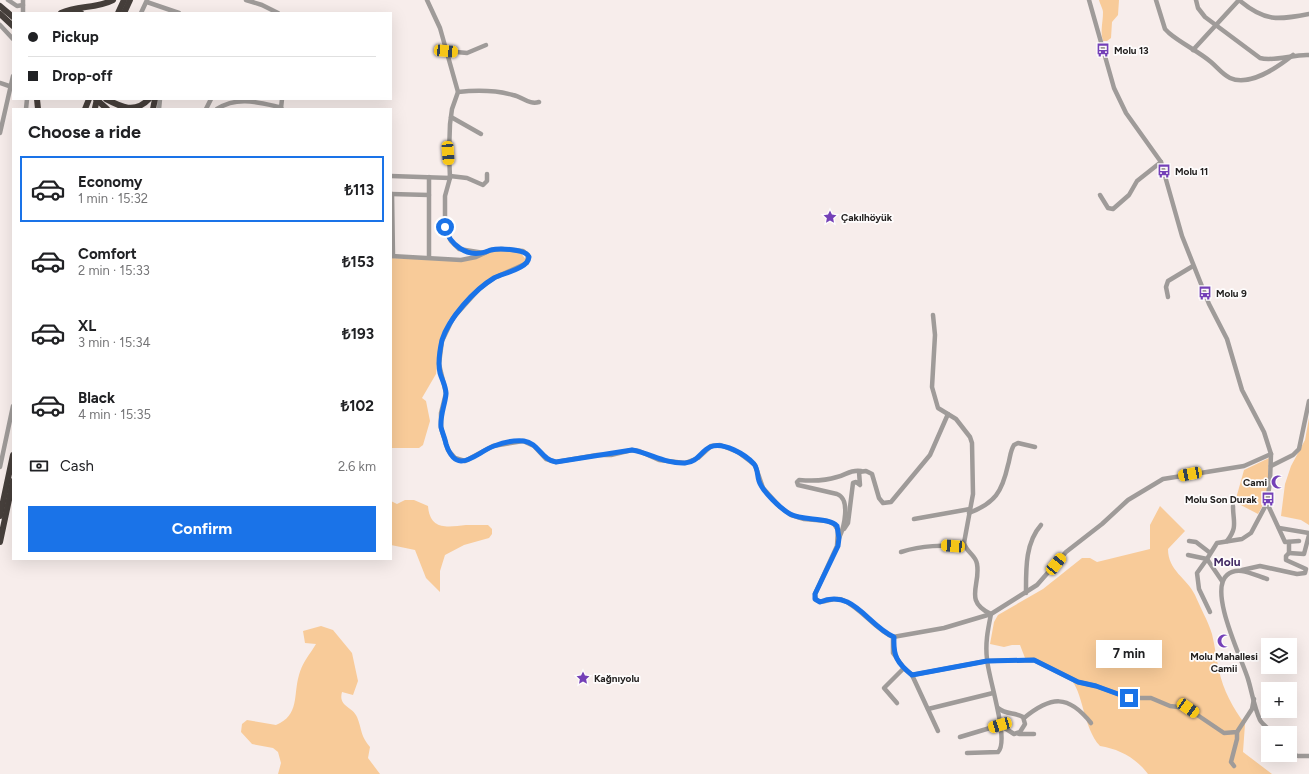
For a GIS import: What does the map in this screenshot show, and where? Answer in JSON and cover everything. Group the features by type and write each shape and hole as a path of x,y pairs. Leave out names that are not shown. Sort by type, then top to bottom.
{"highway":[{"path":"64,12 75,8 100,5 113,0"},
{"path":"118,12 124,0"},
{"path":"124,12 130,0"},
{"path":"128,12 133,0"},
{"path":"1,10 12,16"},
{"path":"1,10 5,19 12,26"},
{"path":"97,100 106,108"},
{"path":"107,100 116,108"},
{"path":"108,100 123,108"},
{"path":"130,108 142,104 147,100"},
{"path":"0,516 12,460"},
{"path":"0,542 12,486"}],"street":[{"path":"8,0 17,6 23,2"},
{"path":"246,0 262,5 276,12"},
{"path":"427,0 440,28 458,92 451,117 448,153 450,177 445,198 447,233 452,243 459,249 472,252 485,252"},
{"path":"1089,0 1114,88 1126,113 1162,162 1182,236 1193,266 1227,339 1242,390 1264,432 1271,454 1272,466 1267,503 1251,533 1242,539 1217,544 1210,552 1197,573 1199,589 1210,612"},
{"path":"1156,0 1165,28 1227,76 1242,82 1248,81 1293,56"},
{"path":"1196,0 1201,13 1216,26 1262,59 1309,56"},
{"path":"1193,50 1239,0 1257,12 1273,18 1284,19 1309,14"},
{"path":"142,12 147,1 176,12"},
{"path":"0,26 12,38"},
{"path":"446,51 467,52 486,45"},
{"path":"0,83 12,87 0,132"},
{"path":"458,92 491,90 514,95 530,103 540,102"},
{"path":"219,108 230,102 247,100 281,108"},
{"path":"451,117 481,134"},
{"path":"1100,195 1108,208 1113,209 1129,195 1136,181 1162,162"},
{"path":"392,176 467,178 483,185 488,180 487,174"},
{"path":"429,177 429,257"},
{"path":"428,195 392,194 392,256 461,260 476,257 491,250 502,249 523,251 528,255 529,259 525,264 494,278 479,289 453,318 442,341 439,364 446,393 441,413 441,428 448,450 455,458 465,461 470,460 493,446 524,441 534,446 546,459 556,462 632,450 639,451 659,460 684,463 698,458 711,446 720,445 738,452 755,465 763,488 780,507 791,515 804,519 831,522 837,526 839,538"},
{"path":"1168,297 1166,287 1168,281 1193,266"},
{"path":"933,315 935,335 932,387 938,408 958,421 972,441 973,489 964,541 965,547 977,564 975,588 976,600 981,608 991,614"},
{"path":"1272,466 1293,455 1299,449 1309,402"},
{"path":"0,467 12,411"},
{"path":"844,529 845,502 842,496 799,486 797,482 799,480 812,481 838,477 854,470 869,472 874,476 881,501 886,503 891,502 930,455 948,414"},
{"path":"914,519 970,511 987,504 997,494 1005,478 1014,445 1018,444 1036,448"},
{"path":"861,471 859,474 860,485 856,482 853,483 848,523 839,538 833,557 815,594 815,599 820,602 835,598 843,600 857,608 894,637 944,628 991,614 1026,592 1047,575 1066,552 1102,524 1128,500 1163,479 1244,466 1271,454"},
{"path":"1267,503 1285,542 1299,541"},
{"path":"1227,541 1233,533 1235,525 1233,506"},
{"path":"1026,592 1028,553 1034,534 1041,525"},
{"path":"1279,528 1309,534 1304,554 1289,553"},
{"path":"1189,541 1196,542 1210,552"},
{"path":"1265,726 1260,721 1254,699 1227,624 1221,592 1222,582 1226,575 1234,571 1260,566 1297,574 1305,574 1306,569 1302,566 1286,560 1286,556 1289,553 1288,542"},
{"path":"901,552 921,546 941,545 965,547"},
{"path":"1188,555 1207,559 1222,582"},
{"path":"1241,570 1267,579"},
{"path":"967,753 999,751 1002,737 987,661 986,641 991,614"},
{"path":"894,637 893,653 904,668 912,675 938,731"},
{"path":"912,675 987,661 1034,660 1078,682 1096,686 1129,698 1151,698 1170,706 1188,708 1224,733 1237,732"},
{"path":"897,703 884,688 904,668"},
{"path":"928,710 994,693"},
{"path":"1234,766 1230,762 1237,740 1237,732 1250,714 1254,699"},
{"path":"1024,718 1043,704 1059,700 1065,701 1082,712 1091,723"},
{"path":"997,707 1007,714 1018,714 1024,718 1026,724 1018,734"},
{"path":"960,737 1000,725 1014,734 1034,734"},
{"path":"1297,756 1309,756"}],"shaded area":[{"path":"1099,0 1119,0 1118,15 1112,22 1111,38 1107,41 1103,41 1102,37 1103,9"},
{"path":"491,250 521,253 526,260 525,263 478,287 448,321 439,346 436,374 422,398 426,401 430,421 423,445 419,448 392,448 392,258 463,261"},
{"path":"1309,418 1309,525 1301,520 1281,516 1285,484 1291,466 1305,440"},
{"path":"1269,458 1267,498 1258,514 1235,502 1244,470"},
{"path":"405,500 414,500 428,506 429,514 436,524 441,526 488,525 492,529 492,534 489,538 464,545 445,555 440,571 440,592 426,578 415,550 392,545 392,502 397,504"},
{"path":"1160,506 1185,531 1168,549 1169,557 1174,569 1192,589 1210,629 1223,685 1236,712 1245,724 1243,752 1272,774 1148,774 1138,763 1127,755 1114,749 1100,746 1094,738 1086,720 1078,692 1070,679 1054,669 1025,658 1020,645 1004,647 990,644 994,622 998,615 1043,589 1082,558 1090,558 1097,562 1150,549 1150,525"},
{"path":"321,626 333,630 352,653 358,681 353,695 342,692 341,697 344,704 355,713 363,735 370,747 368,758 380,774 278,774 281,763 278,752 273,748 252,744 241,732 242,724 247,720 276,725 284,721 289,716 294,704 300,671 316,644 305,643 303,631"}],"place":[{"name":"Molu 13","path":"1103,50"},
{"name":"Molu 11","path":"1164,171"},
{"name":"Çakılhöyük","path":"830,217"},
{"name":"Molu 9","path":"1205,293"},
{"name":"Cami","path":"1278,482"},
{"name":"Molu Son Durak","path":"1268,499"},
{"name":"Molu Mahallesi Camii","path":"1224,641"},
{"name":"Kağnıyolu","path":"583,678"}],"district":[{"name":"Molu","path":"1227,562"}],"route":[{"path":"445,227 451,241 459,249 476,253 502,249 523,251 527,253 529,257 528,262 525,264 516,269 503,273 479,289 453,318 442,341 439,364 446,393 441,413 441,428 448,450 455,458 460,461 470,460 493,446 524,441 534,446 546,459 556,462 597,455 611,455 632,450 639,451 659,460 684,463 698,458 711,446 720,445 729,448 738,452 755,465 759,482 763,488 780,507 791,515 804,519 827,521 837,526 839,538 838,546 815,594 815,599 820,602 835,598 843,600 857,608 894,637 893,653 904,668 912,675 987,661 1034,660 1078,682 1096,686 1129,698"}]}
